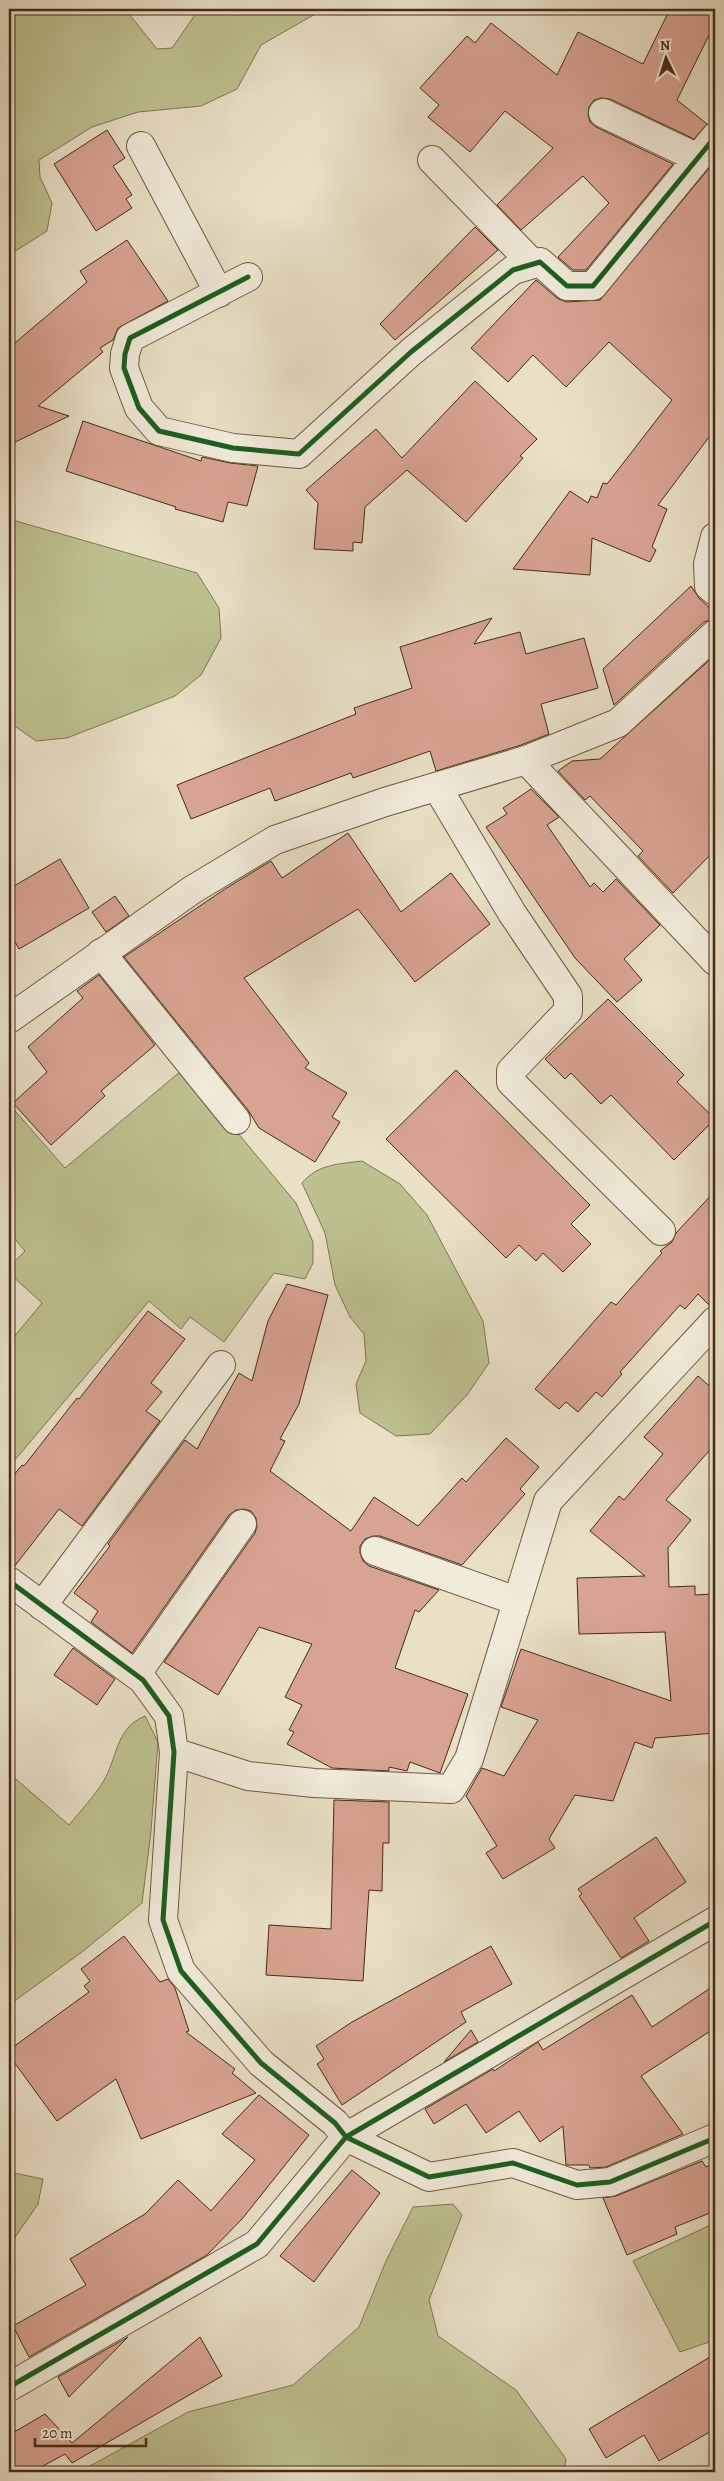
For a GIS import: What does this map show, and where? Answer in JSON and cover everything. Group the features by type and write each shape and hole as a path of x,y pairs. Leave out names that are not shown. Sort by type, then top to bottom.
{"street":[{"path":"603,113 698,158"},
{"path":"248,277 130,338 125,354 124,368 139,408 159,431 233,448 298,454 411,352 513,270 540,262 567,286 593,286 715,137"},
{"path":"141,146 219,293"},
{"path":"432,160 533,264"},
{"path":"715,537 708,564 709,586 715,591"},
{"path":"9,1019 192,890 275,840 436,787 526,760 618,723 715,634"},
{"path":"526,760 715,960"},
{"path":"436,787 512,913 568,996 568,1011 511,1071 511,1082 661,1231"},
{"path":"101,953 236,1120"},
{"path":"174,1752 248,1776 314,1783 451,1789 469,1759 548,1501 715,1321"},
{"path":"42,1606 221,1365"},
{"path":"136,1675 242,1524"},
{"path":"375,1551 517,1602"},
{"path":"9,1581 143,1680 169,1716 174,1752 163,1920 181,1971 260,2063 334,2122 346,2137 429,2177 513,2163 577,2185 610,2182 715,2138"},
{"path":"9,2387 257,2244 346,2137 715,1921"}],"green space":[{"path":"9,9 125,9 157,49 172,48 199,9 324,9 261,45 237,89 201,106 138,112 92,127 39,160 40,177 52,203 47,231 9,255"},
{"path":"9,519 197,573 219,608 221,638 201,675 175,696 67,738 36,741 9,722"},
{"path":"181,1071 232,1126 296,1203 313,1242 313,1263 305,1279 274,1273 224,1342 190,1317 181,1329 149,1301 9,1467 9,1343 42,1303 9,1273 9,1267 25,1251 9,1232 9,1104 65,1168"},
{"path":"362,1161 400,1184 427,1215 483,1321 489,1363 467,1395 430,1434 396,1436 360,1413 356,1384 366,1361 364,1334 350,1317 335,1285 325,1233 302,1183 322,1168"},
{"path":"145,1716 158,1742 151,1831 142,1903 82,1952 9,2005 9,1773 69,1825 103,1782 122,1736 135,1721"},
{"path":"9,2168 14,2173 43,2179 38,2204 9,2246"},
{"path":"453,2204 462,2215 429,2300 438,2336 516,2390 566,2459 564,2472 79,2472 188,2412 293,2385 359,2327 386,2261 413,2207"},
{"path":"715,2223 715,2340 680,2352 633,2261"}],"building":[{"path":"670,9 715,9 715,23 677,100 707,124 694,139 610,99 601,98 594,100 589,107 588,115 590,122 596,127 673,164 586,270 573,270 558,257 609,203 583,176 521,230 497,205 553,148 505,111 470,152 428,117 439,105 420,88 467,36 475,43 491,23 557,75 578,32 643,64"},
{"path":"107,130 125,158 113,166 132,195 126,199 132,208 96,231 54,164"},
{"path":"715,161 715,429 658,505 667,509 652,547 656,550 650,562 592,538 590,575 513,569 570,491 588,503 591,496 597,498 603,483 607,484 672,400 609,342 566,387 533,355 508,382 471,348 536,280 557,298 566,302 600,300"},
{"path":"475,227 498,250 395,340 380,324"},
{"path":"127,240 168,301 118,328 113,340 100,348 103,352 38,406 69,416 9,445 9,348 87,282 80,271"},
{"path":"475,381 537,439 520,456 523,458 466,522 407,470 365,507 362,543 353,542 353,551 314,549 318,503 306,490 376,429 402,458"},
{"path":"83,421 201,461 202,457 258,466 247,506 228,502 223,522 175,509 176,507 66,471"},
{"path":"691,586 699,598 715,613 715,619 704,622 614,705 603,669"},
{"path":"492,618 474,644 520,632 526,654 584,638 598,688 541,704 549,734 521,745 436,771 430,751 353,778 351,773 275,801 270,788 191,819 177,785 356,714 354,708 412,688 400,647"},
{"path":"715,655 715,850 673,893 638,856 643,851 590,796 585,800 558,771 572,761 600,759"},
{"path":"531,789 559,817 547,825 590,887 594,883 603,892 616,879 660,925 624,959 642,980 617,1002 575,958 486,827 507,814 503,808"},
{"path":"348,833 401,912 451,873 490,924 415,982 358,909 244,978 309,1063 305,1068 347,1093 332,1117 340,1122 315,1162 259,1128 248,1110 124,957 225,889 271,861 282,878"},
{"path":"60,859 89,908 19,949 9,931 9,889"},
{"path":"115,896 129,916 106,932 92,912"},
{"path":"99,975 155,1045 101,1091 105,1096 51,1145 13,1103 47,1072 28,1047 83,998 77,991"},
{"path":"608,999 684,1075 677,1082 715,1119 674,1160 611,1095 601,1104 571,1073 565,1079 545,1059"},
{"path":"456,1070 590,1205 571,1224 591,1244 563,1272 543,1253 536,1261 519,1245 506,1258 386,1139"},
{"path":"715,1191 715,1306 710,1306 698,1294 685,1309 680,1305 620,1372 622,1374 602,1397 596,1392 578,1412 566,1402 559,1409 535,1389 611,1302 616,1305 662,1253 660,1251 672,1242 676,1233"},
{"path":"287,1284 328,1295 299,1404 280,1439 285,1441 270,1471 351,1531 374,1497 418,1526 462,1478 466,1482 506,1438 539,1467 520,1489 525,1494 462,1565 380,1536 365,1539 360,1546 363,1561 369,1566 439,1590 419,1612 415,1610 395,1668 468,1694 440,1773 410,1762 407,1771 389,1767 389,1771 332,1768 287,1744 294,1732 289,1730 302,1705 285,1697 312,1644 259,1627 218,1695 164,1662 255,1533 257,1526 256,1518 251,1511 244,1509 236,1510 229,1515 132,1653 91,1622 98,1611 74,1593 110,1546 108,1544 185,1440 197,1449 239,1373 252,1381 268,1321"},
{"path":"148,1311 185,1339 151,1383 162,1392 146,1411 160,1421 82,1526 59,1509 14,1567 9,1566 9,1481 22,1465 24,1466 77,1398 79,1399"},
{"path":"698,1376 715,1391 715,1444 666,1500 691,1520 668,1548 669,1587 695,1586 695,1595 712,1594 715,1733 655,1738 652,1748 635,1742 613,1801 575,1795 549,1839 555,1848 503,1879 486,1853 497,1846 466,1796 482,1768 504,1776 538,1720 501,1707 521,1649 671,1701 665,1632 579,1634 577,1578 645,1576 590,1531 619,1496 624,1500 663,1454 644,1437"},
{"path":"73,1648 115,1679 97,1705 54,1675"},
{"path":"334,1800 389,1802 389,1843 383,1843 382,1891 369,1890 363,1981 266,1975 269,1925 331,1929"},
{"path":"656,1837 686,1882 634,1918 649,1941 621,1958 579,1896 582,1894 578,1889"},
{"path":"124,1936 160,1982 168,1979 175,1988 189,2031 186,2032 235,2069 232,2073 256,2093 141,2139 116,2079 57,2121 9,2055 9,2050 89,1992 84,1986 90,1981 81,1969"},
{"path":"491,1946 512,1984 461,2012 466,2022 342,2105 317,2064 324,2059 316,2046 352,2022"},
{"path":"715,1985 715,2028 641,2076 683,2134 606,2167 590,2168 589,2165 566,2165 563,2126 540,2142 519,2111 486,2133 466,2104 434,2124 425,2109 493,2069 494,2071 538,2042 543,2050 632,1995 652,2027"},
{"path":"471,2030 478,2042 444,2062"},
{"path":"259,2095 309,2135 242,2219 207,2255 29,2357 13,2326 86,2285 70,2259 145,2214 178,2180 211,2211 255,2160 222,2134"},
{"path":"702,2161 706,2167 715,2163 715,2211 675,2227 677,2234 627,2255 603,2198 616,2196"},
{"path":"352,2170 380,2193 314,2282 280,2256"},
{"path":"128,2337 69,2397 58,2377"},
{"path":"200,2337 222,2376 72,2463 65,2454 32,2472 9,2472 9,2435 45,2414 72,2443"},
{"path":"715,2354 715,2429 659,2461 644,2435 606,2458 589,2429"}],"cycle path":[{"path":"248,277 130,338 125,354 124,368 139,408 159,431 233,448 299,454 411,352 513,270 540,262 567,286 593,286 715,137"},
{"path":"9,1581 143,1680 169,1716 174,1752 163,1920 181,1971 261,2063 335,2123 346,2137 429,2177 513,2163 577,2185 610,2182 715,2138"},
{"path":"9,2387 257,2244 346,2137 715,1921"}]}
